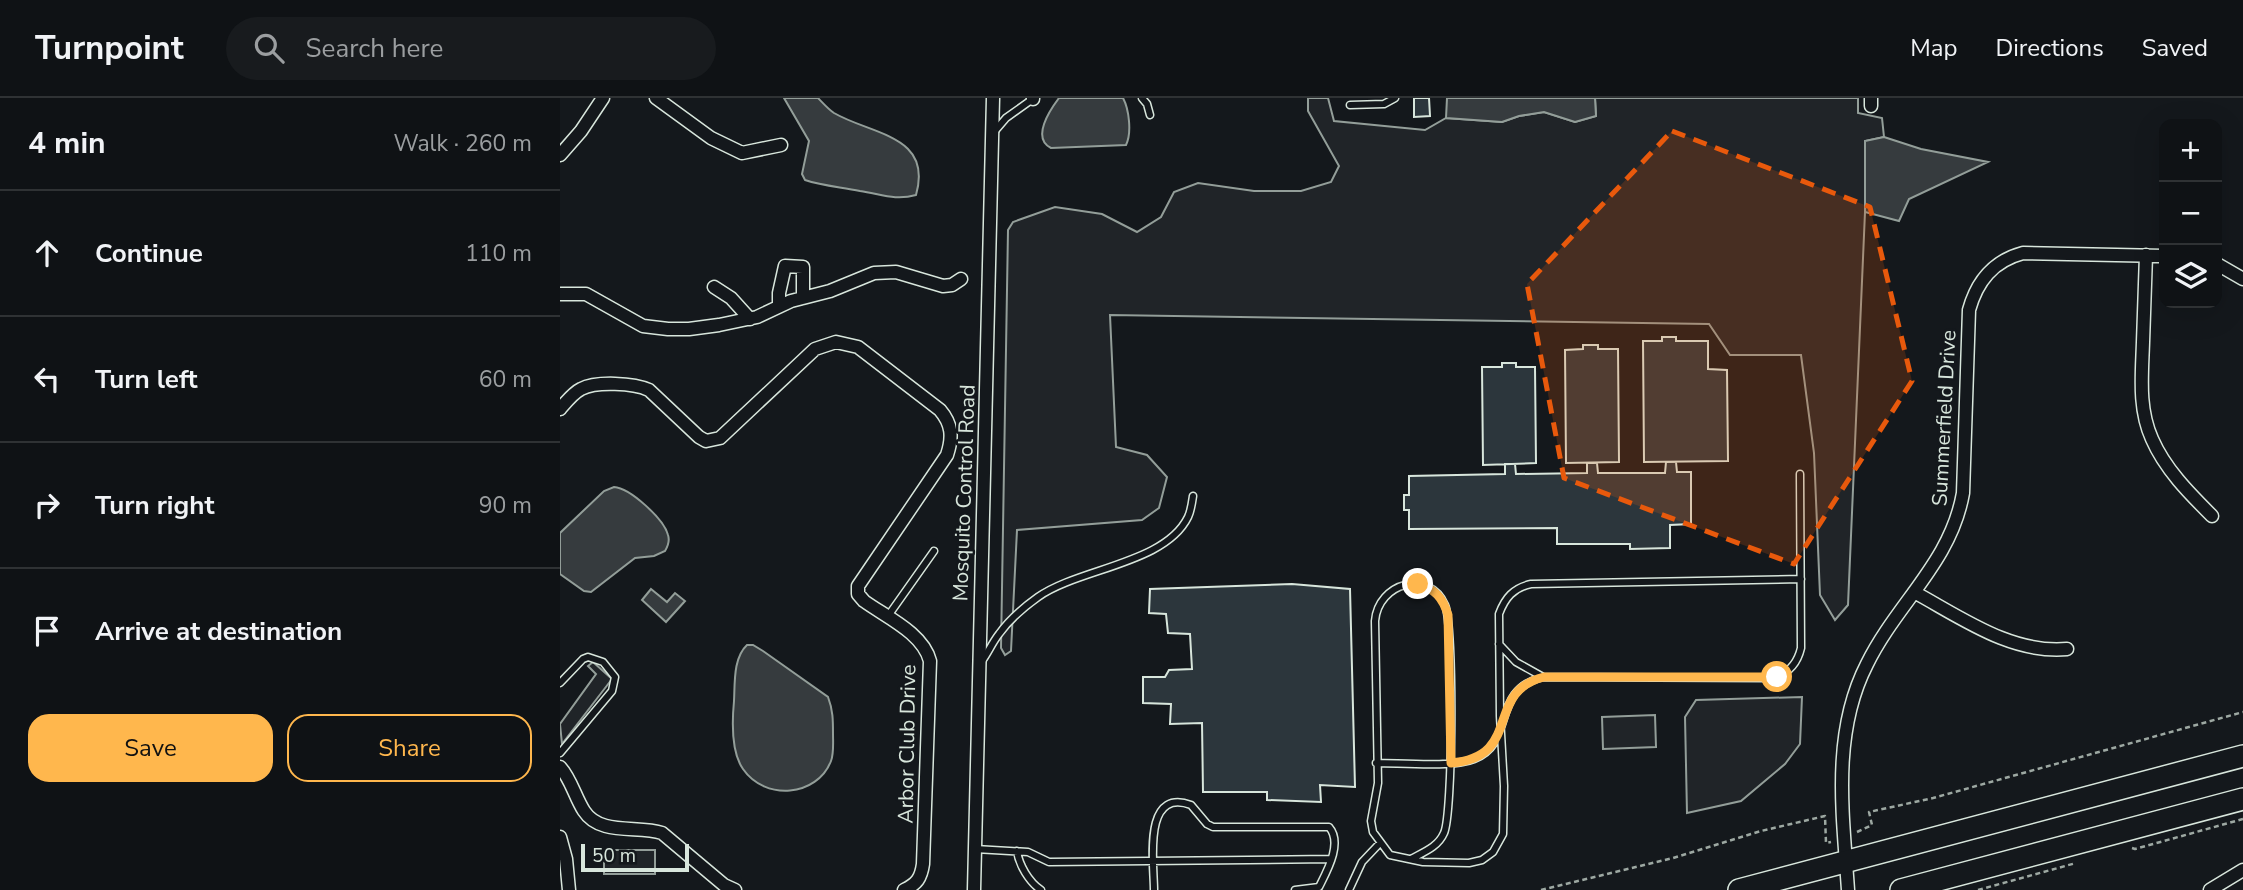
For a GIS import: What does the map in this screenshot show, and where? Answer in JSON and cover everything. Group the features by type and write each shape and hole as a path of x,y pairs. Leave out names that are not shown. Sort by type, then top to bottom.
{"main road":[{"path":"1738,890 2243,756"},
{"path":"1901,890 2243,799"}],"street":[{"path":"560,155 581,131 603,98"},
{"name":"Mosquito Control Road","path":"974,890 993,98"},
{"path":"660,99 711,138 742,153 781,145"},
{"name":"Summerfield Drive","path":"1848,890 1844,838 1844,740 1850,709 1867,663 1944,551 1960,510 1963,493 1969,310 1973,294 1982,280 2001,261 2023,253 2159,256"},
{"path":"2146,255 2142,391 2145,419 2152,439 2182,486 2212,516"},
{"path":"779,306 785,266 803,267 803,298"},
{"path":"2222,267 2243,279"},
{"path":"560,294 586,294 643,326 668,329 719,325 750,318 874,273 896,272 943,286 952,285 961,279"},
{"path":"714,287 731,298 750,318"},
{"name":"Arbor Club Drive","path":"560,409 582,388 593,385 640,386 649,390 699,437 712,441 720,438 815,349 836,342 858,346 940,410 947,419 951,429 951,443 947,455 858,586 858,594 864,601 922,645 930,661 921,874 916,884 904,890"},
{"path":"1914,592 2014,644 2049,651 2067,649"},
{"path":"560,767 585,813 595,822 607,827 651,829 662,833 724,885 735,890"},
{"path":"560,837 566,859 569,890"},
{"path":"2210,890 2243,870"}],"lane":[{"path":"993,133 1006,118 1033,98"},
{"path":"1142,98 1150,115"},
{"path":"1350,105 1384,104 1395,98"},
{"path":"1376,763 1467,762 1485,753 1501,732 1506,708 1516,691 1526,683 1543,677 1777,677 1793,666 1800,654 1800,474"},
{"path":"979,665 1000,632 1039,596 1068,581 1152,551 1169,539 1184,525 1194,496"},
{"path":"887,618 934,551"},
{"path":"1411,859 1431,849 1444,834 1451,763 1448,615 1445,605 1435,592 1427,587 1410,584 1391,589 1378,604 1375,612 1378,783 1371,821 1373,832 1390,855 1423,862 1469,863 1482,860 1497,847 1503,834 1499,614 1503,602 1512,592 1531,584 1801,579"},
{"path":"1499,643 1516,662 1543,677"},
{"path":"560,684 583,659 589,657 603,662 615,677 612,691 560,753"},
{"path":"1154,890 1154,824 1161,811 1178,802 1191,805 1207,824 1213,827 1329,827 1333,832 1335,845 1319,887 1295,890"},
{"path":"1349,890 1362,862 1380,843"},
{"path":"975,849 1028,852 1049,862 1331,859"},
{"path":"1017,851 1018,859 1033,884 1041,890"}],"path":[{"path":"1541,890 1673,858 1761,831 1825,816 1826,843 1872,825 1869,812 1933,798 2243,712"},
{"path":"2128,846 2136,849 2243,819"},
{"path":"1978,890 2078,863"}],"highlighted area":[{"path":"1672,131 1870,207 1912,381 1794,564 1564,478 1527,284"}],"shaded area":[{"path":"784,98 818,98 834,113 896,140 908,148 916,160 919,175 916,195 888,196 805,180 802,174 809,141"},
{"path":"1059,98 1123,98 1129,121 1126,145 1051,148 1045,143 1042,131 1047,116"},
{"path":"1308,98 1328,98 1334,121 1425,130 1446,118 1502,122 1544,112 1575,122 1596,116 1595,98 1858,98 1858,113 1882,118 1884,137 1865,141 1865,212 1848,605 1835,620 1820,595 1814,453 1801,355 1730,355 1709,324 1110,315 1116,447 1147,455 1167,477 1159,508 1142,520 1017,530 1011,651 1005,655 1001,648 1008,230 1013,222 1055,207 1102,214 1137,232 1161,217 1174,192 1198,183 1254,191 1301,191 1331,182 1339,166 1308,111"},
{"path":"1447,98 1595,98 1596,116 1575,122 1544,112 1502,122 1446,118"},
{"path":"1884,137 1921,149 1988,162 1909,199 1899,221 1865,212 1865,141"},
{"path":"614,487 637,498 653,513 665,528 669,537 668,543 665,551 654,556 635,558 591,592 584,591 560,574 560,533 604,491"},
{"path":"651,589 667,602 675,593 685,601 666,622 642,600"},
{"path":"747,645 753,645 763,651 828,697 833,720 832,758 824,773 803,788 777,790 764,786 753,779 739,762 733,736 735,679 739,657"},
{"path":"593,662 612,679 562,744 560,724 596,674 588,666"},
{"path":"1802,697 1800,744 1785,764 1741,801 1687,813 1685,717 1696,700"},
{"path":"1655,715 1656,747 1603,749 1602,717"},
{"path":"604,850 655,850 655,874 604,874"}],"building":[{"path":"1414,98 1429,98 1430,116 1414,117"},
{"path":"1662,337 1676,337 1676,341 1708,341 1708,369 1727,370 1728,461 1644,462 1643,341 1662,341"},
{"path":"1583,345 1598,345 1598,349 1618,349 1619,462 1566,463 1565,350 1583,349"},
{"path":"1502,363 1516,363 1516,367 1535,367 1536,463 1483,465 1482,367 1502,367"},
{"path":"1666,462 1676,462 1677,472 1691,472 1691,524 1670,525 1670,548 1630,549 1630,544 1557,544 1557,528 1409,529 1409,510 1404,510 1404,495 1409,495 1409,476 1505,474 1505,464 1515,464 1516,474 1587,473 1587,463 1597,463 1598,473 1665,473"},
{"path":"1292,584 1350,589 1355,787 1320,785 1321,802 1267,800 1267,792 1203,792 1202,723 1170,724 1171,704 1143,703 1143,677 1165,677 1169,670 1192,669 1190,634 1168,633 1166,614 1149,613 1150,589"}],"route":[{"path":"1418,584 1440,597 1448,615 1451,763 1467,762 1485,753 1501,732 1506,708 1512,696 1532,680 1544,677 1777,677"}]}
